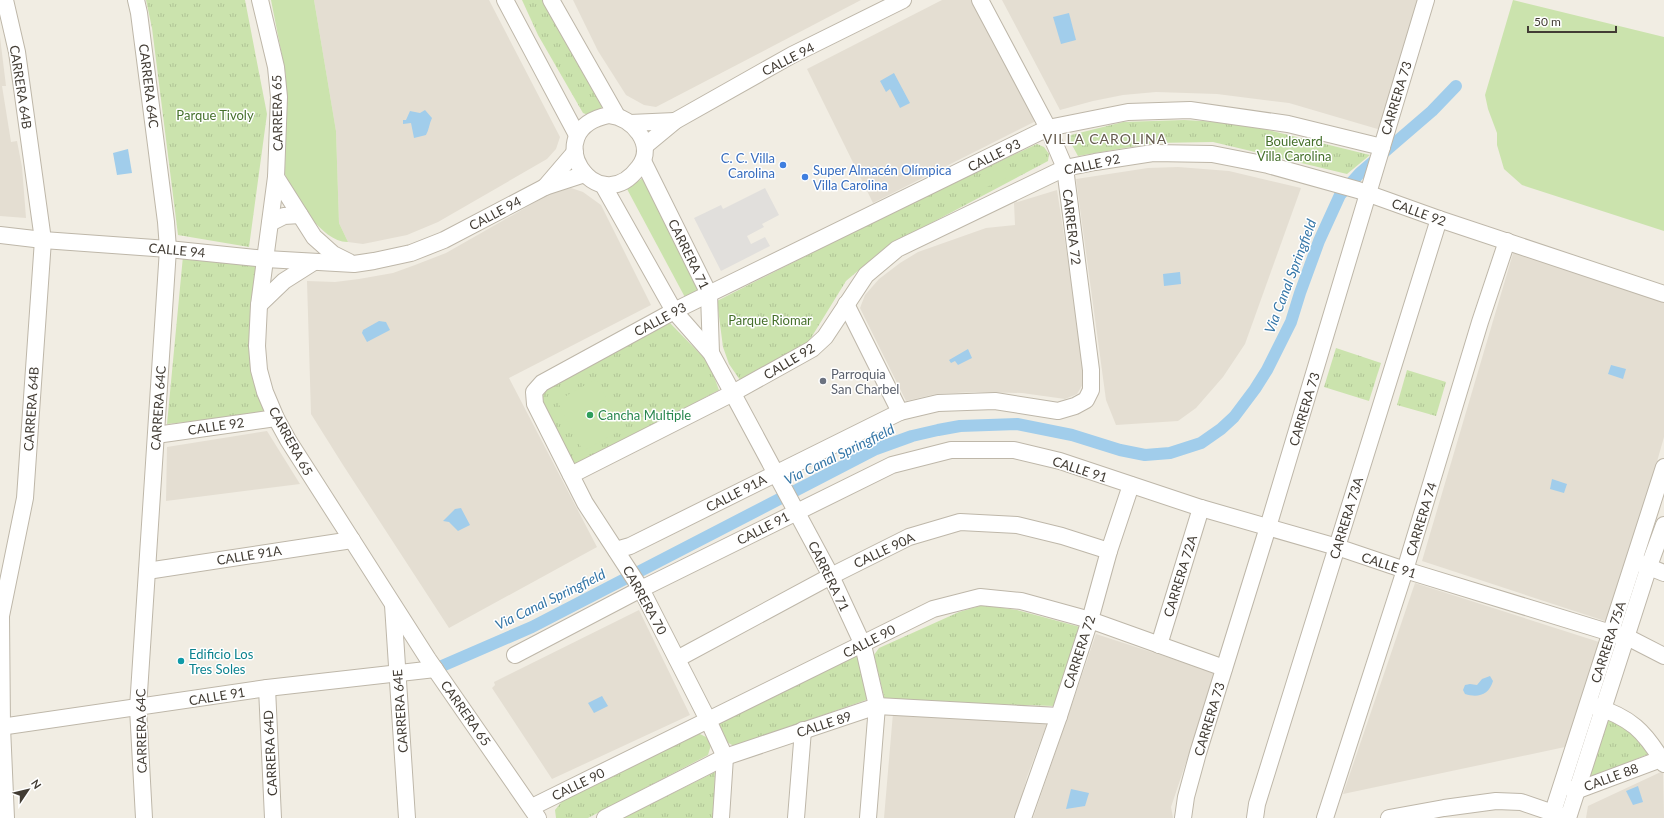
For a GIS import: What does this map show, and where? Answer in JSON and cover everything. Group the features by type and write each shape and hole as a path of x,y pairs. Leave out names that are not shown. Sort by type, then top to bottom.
{"street":[{"name":"CARRERA 64B","path":"6,0 17,52 43,240 25,498 1,616 1,727 6,818"},
{"name":"CARRERA 64C","path":"136,0 139,13 166,222 168,249 138,708 144,818"},
{"name":"CARRERA 65","path":"260,0 276,67 279,97 276,177 260,305 257,346 259,370 265,392 276,418 299,458 435,669 535,812"},
{"path":"505,0 577,135"},
{"path":"552,0 623,119"},
{"name":"CALLE 94","path":"646,145 675,121 792,55 903,0"},
{"name":"CARRERA 72","path":"980,0 1048,128 1064,168 1091,370 1091,390 1086,400"},
{"name":"CARRERA 73","path":"1183,818 1186,797 1198,753 1268,527 1364,192 1379,154 1426,0"},
{"name":"CALLE 93","path":"534,392 542,383 674,311 1048,128 1128,112 1190,110 1288,124 1379,154"},
{"path":"609,115 623,119 635,128 646,145 643,161 637,170 627,179 617,184 603,185 594,182 585,174 576,161 575,152 577,135 581,128 600,117 609,115"},
{"name":"CALLE 94","path":"623,119 675,121"},
{"name":"CALLE 94","path":"545,187 575,152"},
{"name":"CALLE 92","path":"571,475 731,394 812,350 825,337 866,275 897,249 1064,168 1095,162 1153,153 1212,154 1268,165 1364,192 1439,219 1664,294"},
{"name":"CARRERA 71","path":"643,161 709,294 711,353"},
{"name":"CALLE 94","path":"0,235 266,259 354,264 374,262 411,253 444,240 545,187 585,174"},
{"path":"276,177 314,237 333,254 354,264"},
{"name":"CARRERA 71","path":"603,185 674,311 711,353 731,394 779,478 831,576 863,645 877,706 868,818"},
{"path":"270,223 284,216 300,216"},
{"name":"CARRERA 73A","path":"1255,818 1257,804 1439,219"},
{"name":"CARRERA 74","path":"1325,818 1405,570 1480,322 1507,241"},
{"path":"260,305 284,281 314,262"},
{"path":"846,304 900,412"},
{"name":"CARRERA 70","path":"534,392 535,404 571,475 586,503 626,563 638,584 708,720 725,757 721,818"},
{"name":"CALLE 91A","path":"616,550 630,546 779,478 900,412 938,403 995,401 1058,411 1075,406 1086,400"},
{"name":"CALLE 92","path":"156,435 276,418"},
{"name":"CALLE 91","path":"515,655 638,584 794,507 892,465 951,450 1014,450 1060,461 1201,508 1336,547 1405,570 1627,637 1664,656"},
{"name":"CARRERA 75A","path":"1568,818 1627,637 1641,564 1659,497 1664,467"},
{"name":"CARRERA 72","path":"1023,818 1059,716 1090,620 1109,551 1131,485"},
{"name":"CARRERA 72A","path":"1160,645 1201,508"},
{"name":"CALLE 90A","path":"677,659 831,576 909,537 960,522 1017,525 1062,536 1109,551"},
{"name":"CARRERA 75A","path":"1551,815 1611,633 1641,564 1664,525"},
{"name":"CALLE 91A","path":"147,571 352,540"},
{"path":"1641,564 1664,573"},
{"name":"CALLE 90","path":"535,812 708,720 863,645 933,609 980,597 1021,601 1090,620 1224,668"},
{"name":"CARRERA 64E","path":"393,603 407,818"},
{"name":"CALLE 91","path":"1,727 267,688 435,669"},
{"name":"CARRERA 64D","path":"267,688 273,818"},
{"path":"1588,705 1617,714 1636,726 1663,762"},
{"name":"CALLE 89","path":"606,818 725,757 877,706 1059,716"},
{"path":"796,818 803,730"},
{"name":"CALLE 88","path":"1560,787 1578,790 1663,762"},
{"path":"1389,818 1443,813 1496,801 1521,802 1551,815 1568,818"}],"shaded area":[{"path":"314,0 489,0 560,137 556,149 547,159 438,222 407,235 363,244 348,242 339,223 336,131"},
{"path":"573,0 861,0 656,107 644,105 626,95 598,51"},
{"path":"942,0 971,0 1036,121 873,203 807,69"},
{"path":"1002,0 1421,0 1381,130 1289,103 1217,94 1156,92 1123,95 1060,110"},
{"path":"0,37 6,86 2,86 11,142 17,141 22,167 26,218 0,216"},
{"path":"1178,167 1229,171 1301,188 1245,344 1223,377 1196,408 1178,421 1116,425 1106,400 1076,179 1148,168"},
{"path":"571,188 583,192 601,205 651,305 509,378 597,547 449,628 311,414 307,281 335,282 393,273 446,253 555,191"},
{"path":"765,188 779,215 762,224 764,227 747,236 751,244 765,237 770,246 721,271 694,218 721,205 723,209"},
{"path":"1057,190 1086,377 1077,394 1065,399 1022,393 975,392 936,394 906,401 860,308 865,295 879,279 900,263 918,252 986,228 1015,225 1014,203"},
{"path":"1514,250 1664,300 1664,437 1611,623 1422,561"},
{"path":"267,431 300,484 166,501 167,447"},
{"path":"1415,583 1599,642 1565,747 1343,794"},
{"path":"639,610 690,715 552,779 492,688 495,685 494,682"},
{"path":"1096,634 1216,673 1171,807 1173,818 1033,818"},
{"path":"893,713 1048,721 1027,777 1016,818 884,818"},
{"path":"1663,771 1664,818 1586,818 1588,806"}],"green space":[{"name":"Parque Tivoly","path":"146,0 245,0 267,114 249,247 178,235 152,28"},
{"path":"271,0 314,0 336,131 339,223 348,242 338,240 328,235 319,227 302,205 285,174 286,76"},
{"path":"522,0 549,0 603,105 600,110 588,115 583,113 538,35"},
{"path":"1513,0 1664,37 1664,231 1522,185 1504,169 1497,145 1497,133 1488,109 1485,95"},
{"name":"Boulevard Villa Carolina","path":"1184,120 1239,123 1370,155 1347,174 1213,142 1154,143 1078,156 1067,136 1123,122"},
{"path":"1273,138 1312,148 1309,159 1270,148"},
{"name":"Parque Riomar","path":"1037,144 1044,147 1049,154 1048,161 886,247 846,281 806,346 740,380 729,364 723,347 717,301 904,206"},
{"path":"1004,165 1010,176 972,194 967,183"},
{"path":"647,175 704,292 687,301 627,189"},
{"path":"183,256 256,266 249,354 266,414 167,424"},
{"path":"670,323 709,363 719,390 574,467 539,401 552,382"},
{"path":"1336,348 1381,363 1369,401 1324,387"},
{"path":"1407,370 1446,382 1436,416 1397,405"},
{"name":"Cancha Multiple","path":"596,379 623,429 583,451 557,401"},
{"path":"983,605 1017,610 1080,627 1054,706 888,701 884,697 874,655 879,648 959,612"},
{"path":"855,656 862,659 869,694 866,700 735,746 725,740 721,734 720,722"},
{"path":"1606,717 1625,725 1651,753 1584,780"},
{"path":"696,732 706,737 711,745 708,755 588,818 556,818 555,810 563,800"},
{"path":"715,772 714,818 623,818"}],"water":[{"path":"1069,13 1076,40 1061,44 1053,17"},
{"path":"894,73 910,103 900,108 890,89 886,92 880,81"},
{"path":"425,110 432,118 427,133 426,135 414,138 411,123 403,124 403,120 406,120 410,111 420,113"},
{"path":"128,149 132,173 117,175 113,153"},
{"path":"1180,272 1181,284 1164,286 1163,274"},
{"path":"379,321 386,322 390,330 367,342 362,333 363,330"},
{"path":"968,349 972,358 958,365 955,361 951,363 949,360"},
{"path":"1611,365 1626,369 1623,379 1608,374"},
{"path":"1552,479 1567,484 1564,493 1550,489"},
{"path":"461,508 470,525 458,531 449,522 443,521 455,509"},
{"path":"1490,676 1493,681 1489,690 1474,696 1465,694 1463,690 1465,685 1477,685 1482,679"},
{"path":"602,696 608,706 594,713 588,703"},
{"path":"1638,786 1643,802 1633,805 1626,791"},
{"path":"1071,789 1089,793 1085,806 1066,809"}],"waterway":[{"name":"Via Canal Springfield","path":"435,669 532,627 876,449 912,436 960,426 1017,424 1072,435 1120,450 1145,455 1170,453 1201,443 1221,429 1234,417 1267,370 1291,322 1319,241 1340,195 1360,173 1432,111 1456,86"}],"place":[{"name":"C. C. Villa Carolina","path":"783,165"},
{"name":"Super Almacén Olímpica Villa Carolina","path":"805,177"},
{"name":"Parroquia San Charbel","path":"823,381"},
{"name":"Cancha Multiple","path":"590,415"},
{"name":"Edificio Los Tres Soles","path":"181,661"}],"district":[{"name":"VILLA CAROLINA","path":"1105,138"}]}
